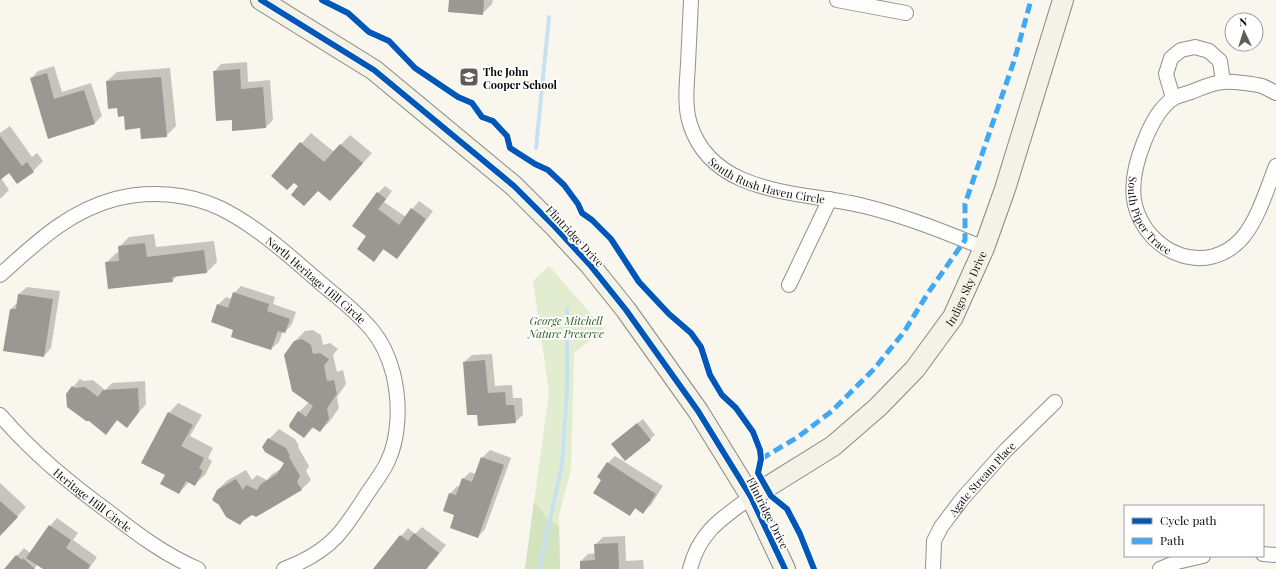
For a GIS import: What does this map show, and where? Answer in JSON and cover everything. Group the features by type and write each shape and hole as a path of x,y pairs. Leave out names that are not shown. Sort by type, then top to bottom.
{"street":[{"name":"Flintridge Drive","path":"261,0 374,70 514,186 590,265 626,310 698,411 751,498 784,569"},
{"name":"South Rush Haven Circle","path":"691,0 687,103 690,123 697,141 709,157 723,170 741,180 760,186 864,206 947,233 984,248"},
{"path":"837,0 906,13"},
{"name":"Indigo Sky Drive","path":"751,498 833,446 878,407 915,370 953,317 984,248 1005,189 1063,0"},
{"path":"1174,98 1166,74 1171,58 1181,50 1195,47 1209,51 1220,61 1223,82"},
{"name":"South Piper Trace","path":"1276,93 1262,86 1223,82 1200,88 1174,98 1161,110 1150,125 1135,168 1133,187 1135,205 1150,234 1163,246 1178,254 1195,259 1213,257 1229,250 1243,237 1254,220 1276,166"},
{"name":"North Heritage Hill Circle","path":"0,275 44,236 66,219 90,206 117,198 145,194 169,194 197,200 219,208 244,222 287,254 355,312 372,330 385,350 393,372 397,419 394,441 387,463 354,514 336,537 317,552 298,564 284,569"},
{"path":"789,285 830,199"},
{"name":"Agate Stream Place","path":"932,569 934,541 941,527 963,498 1006,450 1055,402"},
{"name":"Heritage Hill Circle","path":"0,415 33,451 72,485 146,540 178,560 198,569"},
{"path":"690,569 697,547 709,530 726,515 751,498"},
{"path":"1264,554 1276,556"},
{"path":"1160,569 1177,562 1199,557"}],"green space":[{"name":"George Mitchell Nature Preserve","path":"549,266 604,329 574,353 571,470 559,515 560,569 525,569 549,392 533,281"},
{"path":"534,501 546,517 559,527 560,569 525,569"}],"building":[{"path":"449,0 484,0 483,15 448,12"},
{"path":"240,69 241,89 263,87 266,128 232,131 232,120 216,121 213,71"},
{"path":"47,73 54,99 84,90 95,124 48,139 30,78"},
{"path":"161,77 167,137 141,139 140,128 125,130 124,116 118,117 117,108 108,109 106,81"},
{"path":"0,136 22,166 27,162 34,172 17,184 9,173 0,180"},
{"path":"300,142 324,162 340,144 363,163 330,201 318,191 304,206 291,195 298,186 294,183 287,190 271,176"},
{"path":"377,192 386,199 378,209 399,225 411,208 426,219 397,259 383,249 374,262 357,249 366,236 352,226"},
{"path":"145,243 147,257 204,250 207,273 172,277 173,282 108,289 105,262 119,261 118,246"},
{"path":"233,292 269,304 267,311 290,319 285,333 278,331 271,350 231,337 233,330 211,322 217,304 228,308"},
{"path":"18,294 53,299 44,357 3,351 10,309 16,309"},
{"path":"302,339 311,345 313,354 320,353 329,359 324,366 327,381 334,380 337,394 327,408 329,419 320,432 312,427 304,438 290,428 289,425 298,411 306,417 313,406 292,391 284,355 294,341"},
{"path":"485,360 488,393 505,392 506,405 514,405 516,423 478,426 477,415 467,415 463,362"},
{"path":"72,386 75,388 85,387 98,397 103,390 138,388 139,412 127,428 117,420 106,435 89,421 86,421 67,407 66,394"},
{"path":"168,412 193,425 181,446 204,458 199,468 203,471 195,486 186,481 179,494 160,484 165,475 141,463"},
{"path":"637,423 651,440 625,461 611,444"},
{"path":"268,438 286,448 290,456 289,457 300,476 297,482 302,490 256,517 252,515 240,525 226,517 219,505 212,500 217,490 236,479 243,490 246,485 257,490 261,484 277,474 284,463 265,452 262,447"},
{"path":"481,457 504,465 478,538 450,528 454,515 443,511 449,493 456,495 462,478 472,482"},
{"path":"607,462 656,494 643,514 635,508 630,516 593,493 601,480 597,477"},
{"path":"0,501 18,517 0,536"},
{"path":"49,525 71,540 66,548 90,565 88,569 43,569 26,558"},
{"path":"414,533 439,553 426,569 373,569 400,535 408,541"},
{"path":"618,543 619,569 580,569 580,561 595,560 594,544"},
{"path":"16,555 22,560 23,558 35,569 4,569"}],"waterway":[{"path":"536,148 549,17"},
{"path":"539,569 562,465 567,390 567,309"}],"marked path":[{"path":"761,459 798,437 832,411 874,369 904,332 928,293 965,240 965,204 1015,58 1031,0"}],"cycle path":[{"path":"261,0 374,70 514,186 590,265 626,310 698,411 751,497 785,569"},
{"path":"322,0 348,13 369,32 389,41 415,68 458,97 472,103 482,117 493,121 507,136 510,148 535,164 548,170 564,185 578,204 582,213 592,220 611,239 639,282 669,314 691,333 701,347 710,375 722,395 736,408 753,432 760,450 761,459 758,473 771,496 787,509 800,534 814,569"}],"place":[{"name":"The John Cooper School","path":"469,77"}]}
